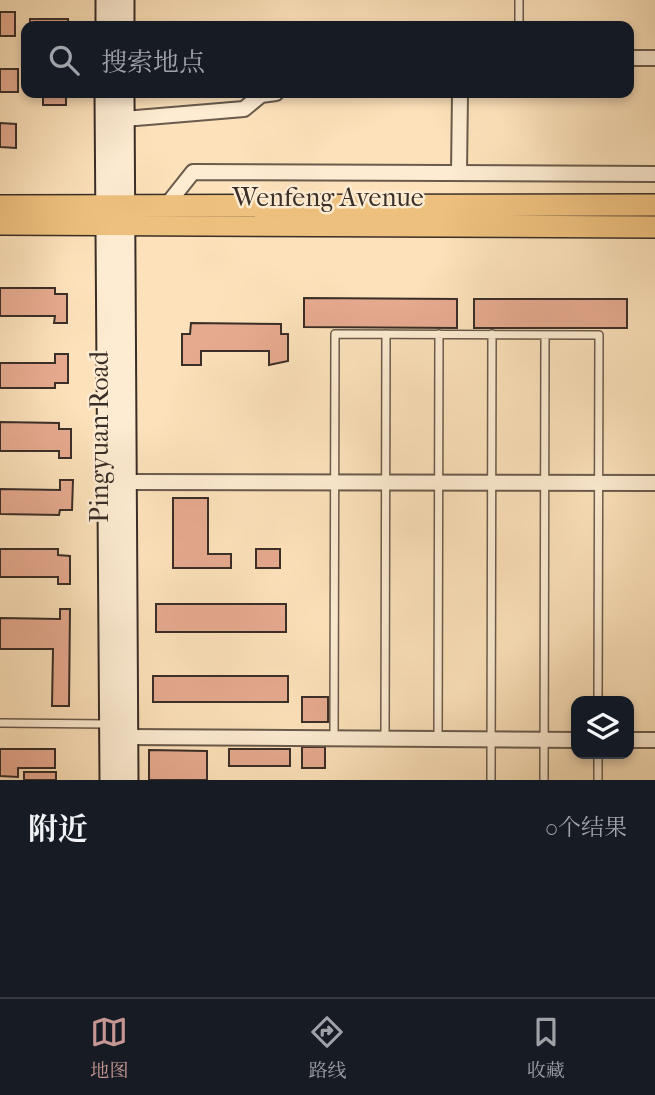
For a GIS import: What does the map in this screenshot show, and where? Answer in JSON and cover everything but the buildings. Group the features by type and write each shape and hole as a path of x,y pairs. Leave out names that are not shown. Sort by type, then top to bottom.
{"main road":[{"path":"106,0 106,21"},
{"path":"124,0 124,21"},
{"name":"Pingyuan Road","path":"105,98 115,216 126,482 128,780"},
{"name":"Pingyuan Road","path":"110,780 115,216 124,98"},
{"name":"Wenfeng Avenue","path":"0,225 115,216 166,206 655,205"},
{"name":"Wenfeng Avenue","path":"0,206 115,216 655,227"}],"street":[{"path":"634,58 655,58"},
{"path":"124,119 244,109 257,98"},
{"path":"460,98 460,173"},
{"path":"166,206 193,172 655,174"},
{"path":"126,482 655,483"},
{"path":"128,737 571,740"},
{"path":"634,740 655,740"}],"lane":[{"path":"519,0 519,21"},
{"path":"334,738 335,334 599,335 598,696"},
{"path":"385,738 386,334"},
{"path":"438,739 439,334"},
{"path":"491,780 492,334"},
{"path":"544,780 545,335"},
{"path":"0,723 110,724"},
{"path":"598,759 598,780"}]}
